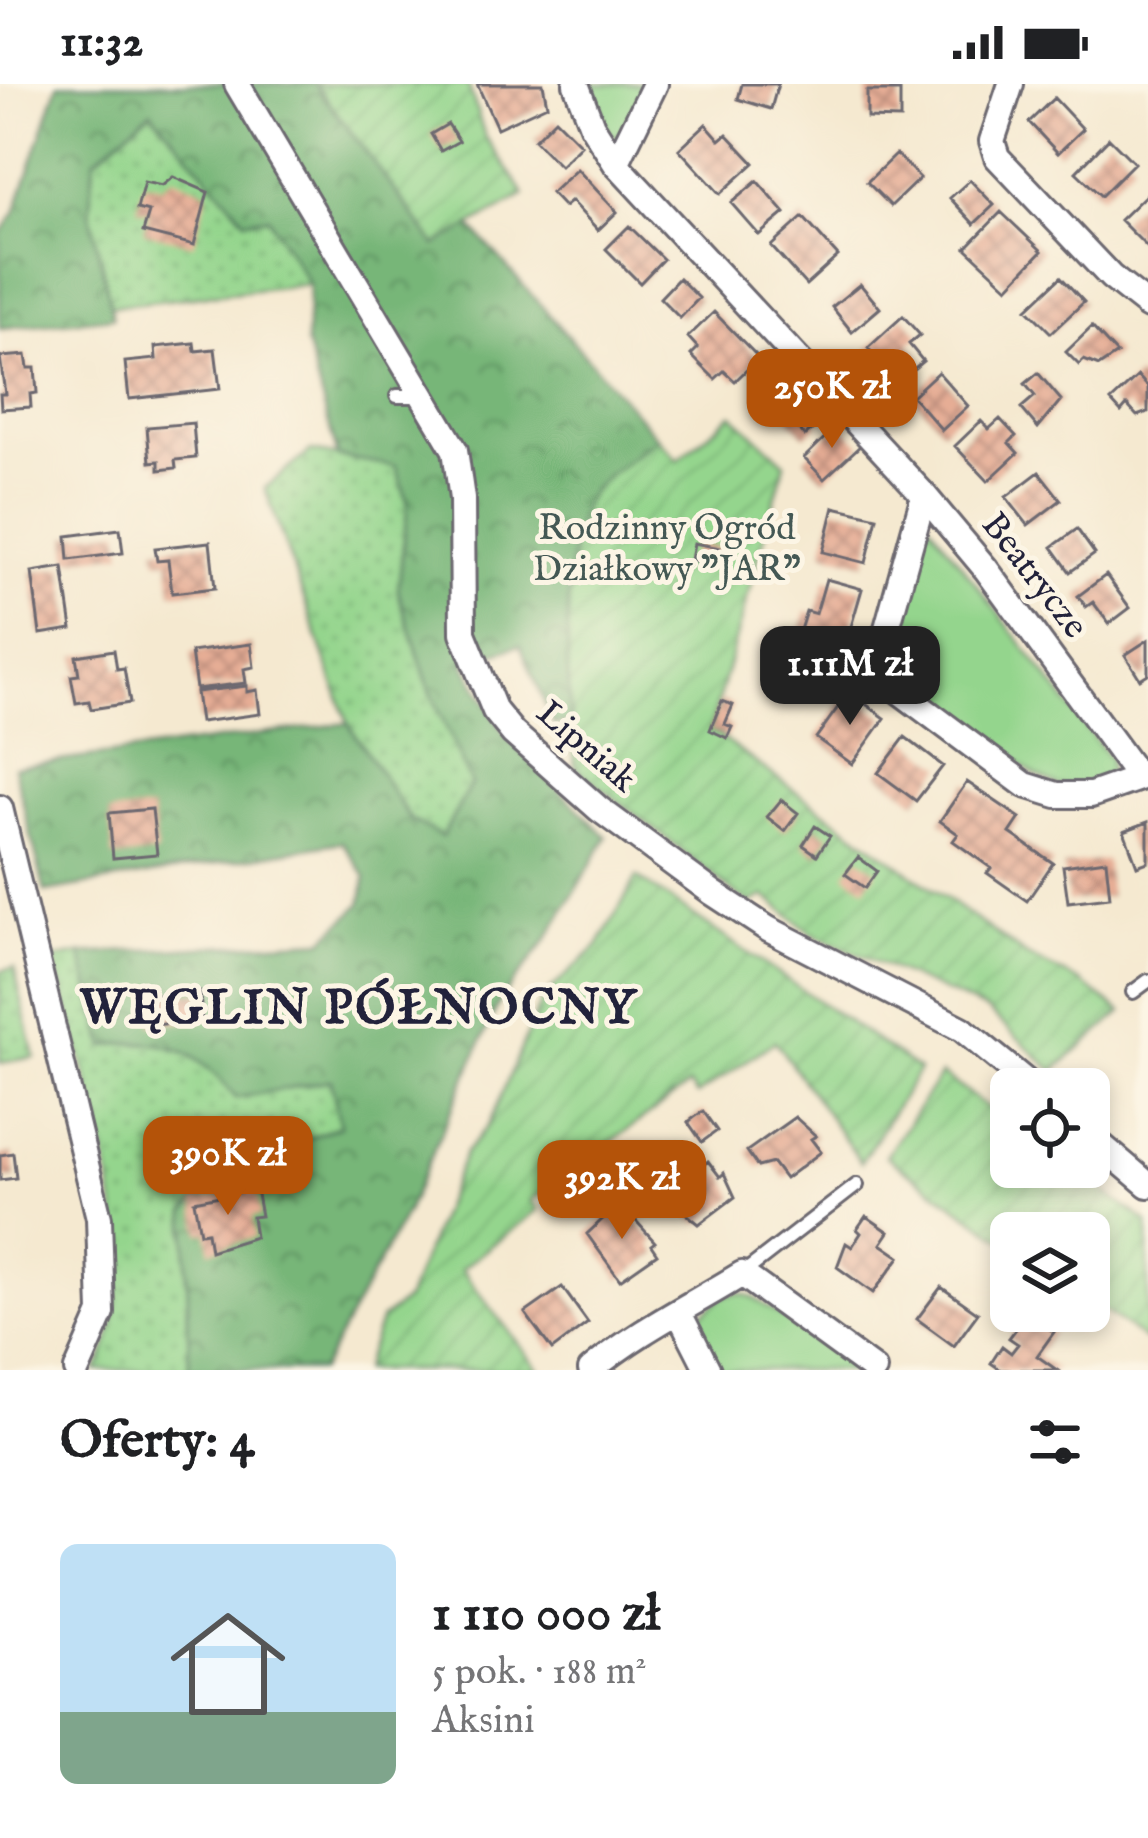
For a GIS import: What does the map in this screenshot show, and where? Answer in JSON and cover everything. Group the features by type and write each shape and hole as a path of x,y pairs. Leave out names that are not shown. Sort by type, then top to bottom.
{"street":[{"name":"Lipniak","path":"237,84 455,450 462,499 463,633 495,711 512,733 611,818 713,893 768,929 962,1029 1009,1068"},
{"name":"Beatrycze","path":"576,84 592,126 616,164 924,495 997,582 1144,776"},
{"path":"616,164 655,84"},
{"path":"1011,84 992,141 997,157 1111,278 1148,306"},
{"path":"924,495 884,639 885,663 899,691 1041,791 1091,795 1144,776"},
{"path":"0,808 99,1218 102,1313 77,1370"},
{"path":"1110,1153 1148,1185"},
{"path":"591,1370 639,1330 679,1313 742,1274 874,1370"},
{"path":"679,1313 708,1370"}],"lane":[{"path":"397,396 426,396"},
{"path":"1133,992 1148,981"},
{"path":"742,1274 856,1185"}],"green space":[{"path":"58,84 315,84 435,245 470,225 658,438 599,484 582,510 568,602 570,723 554,725 520,645 464,663 507,738 607,837 546,941 500,1000 406,1212 321,1370 189,1370 186,1212 221,1172 340,1126 331,1080 236,1098 208,1068 180,1050 146,1043 105,1046 81,954 323,940 361,904 366,877 342,842 45,892 14,767 348,723 410,819 442,837 471,784 429,688 398,591 408,504 396,466 338,457 306,343 309,284 268,217 245,220 151,111 94,160 90,212 113,317 0,328 0,234 15,213"},
{"path":"315,84 468,84 485,136 525,195 436,245"},
{"path":"589,84 648,84 619,137 610,135"},
{"path":"152,110 245,220 268,217 309,284 111,306 90,212 94,160"},
{"name":"Rodzinny Ogród Działkowy \"JAR\"","path":"732,414 785,463 710,730 1027,956 1079,981 1122,1012 1057,1068 1051,1068 988,1011 812,934 765,896 749,904 575,767 568,624 574,544 582,513 600,484 658,438 678,460"},
{"path":"311,451 396,466 408,504 398,591 429,688 471,784 442,837 410,819 348,723 265,488"},
{"path":"925,517 1110,759 1109,774 1099,784 1059,786 1032,773 907,683 890,651"},
{"path":"637,877 919,1070 861,1162 775,1041 697,1095 689,1085 531,1200 538,1210 461,1269 539,1370 363,1370 381,1319 406,1300 465,1153 489,1124 543,997 598,946"},
{"path":"81,954 105,1046 146,1043 180,1050 208,1068 236,1098 331,1079 340,1126 222,1172 186,1212 189,1370 96,1370 113,1327 119,1278 116,1224 95,1111 54,959"},
{"path":"14,968 35,1057 0,1063 0,971"},
{"path":"941,1074 990,1109 990,1188 1099,1188 1148,1223 1148,1342 1110,1315 1110,1212 990,1212 990,1230 886,1156"},
{"path":"725,1295 753,1297 860,1370 717,1370 696,1328 698,1317"}],"building":[{"path":"477,84 543,84 547,105 497,128"},
{"path":"742,84 778,84 771,109 738,99"},
{"path":"867,91 900,91 900,119 867,118"},
{"path":"1054,98 1083,129 1058,153 1029,122"},
{"path":"555,119 581,145 560,166 534,140"},
{"path":"448,124 459,141 441,151 431,134"},
{"path":"706,124 720,140 727,134 754,163 720,194 679,149"},
{"path":"1109,138 1134,163 1101,196 1076,172"},
{"path":"896,154 920,178 891,206 867,182"},
{"path":"577,169 617,212 598,230 571,201 564,207 551,193"},
{"path":"173,177 208,192 194,245 143,232 149,212 137,209 144,182 162,186"},
{"path":"970,180 994,205 974,224 950,198"},
{"path":"757,181 785,213 759,235 731,203"},
{"path":"1148,193 1148,248 1120,220"},
{"path":"1001,212 1042,251 1008,287 966,248"},
{"path":"803,217 838,256 806,285 771,246"},
{"path":"629,226 663,259 640,283 606,249"},
{"path":"1061,277 1084,302 1051,333 1027,309"},
{"path":"679,278 699,298 680,318 660,298"},
{"path":"860,284 880,308 852,332 832,307"},
{"path":"714,312 759,358 735,381 724,371 715,379 691,355 698,348 688,337"},
{"path":"903,316 920,335 909,344 923,361 898,382 868,348"},
{"path":"1092,327 1117,354 1099,366 1084,360 1079,365 1066,352"},
{"path":"194,343 195,351 215,349 220,389 129,399 125,362 156,359 155,347"},
{"path":"26,355 28,368 35,368 37,393 30,394 31,407 1,409 0,394 5,394 0,357"},
{"path":"938,372 968,406 942,430 912,396"},
{"path":"1038,373 1061,400 1038,428 1021,408 1035,396 1025,384"},
{"path":"1138,376 1148,387 1148,412 1137,416 1127,405 1121,412 1111,401"},
{"path":"800,402 819,424 805,436 786,414"},
{"path":"1000,419 1016,436 1009,443 1018,453 988,481 955,446 981,421 989,429"},
{"path":"193,423 196,458 175,460 176,468 159,470 159,461 150,462 147,427"},
{"path":"840,423 861,445 824,479 804,458"},
{"path":"1039,472 1061,500 1028,525 1006,497"},
{"path":"834,507 877,517 866,563 823,552"},
{"path":"120,529 123,553 69,560 67,536"},
{"path":"1077,529 1095,554 1070,572 1052,547"},
{"path":"210,542 215,588 172,593 168,560 157,561 155,548"},
{"path":"694,543 720,548 717,565 691,560"},
{"path":"63,567 72,629 40,634 32,572"},
{"path":"1106,575 1130,608 1109,624 1093,602 1086,607 1078,596"},
{"path":"826,579 862,589 846,644 800,630 806,611 816,614"},
{"path":"800,634 802,649 820,647 824,690 787,694 783,656 768,658 766,638"},
{"path":"1148,640 1148,674 1140,679 1125,655"},
{"path":"251,644 254,667 244,669 246,683 196,689 191,652"},
{"path":"114,650 117,669 124,668 130,703 91,709 89,701 76,703 71,676 79,675 76,656"},
{"path":"247,686 247,692 257,690 260,714 200,722 196,692"},
{"path":"849,692 885,718 852,764 816,738"},
{"path":"722,701 733,705 725,724 732,727 727,738 710,730"},
{"path":"905,737 943,766 916,801 878,773"},
{"path":"967,782 1020,818 1010,833 1053,863 1027,901 987,873 991,868 953,841 958,834 940,821"},
{"path":"781,800 798,813 785,831 767,817"},
{"path":"152,809 157,854 113,858 109,813"},
{"path":"1148,822 1148,862 1137,866 1124,831"},
{"path":"815,826 830,836 817,855 803,845"},
{"path":"858,857 877,871 865,888 845,874"},
{"path":"1106,860 1110,897 1068,902 1063,866"},
{"path":"200,992 202,1021 152,1025 149,996"},
{"path":"703,1111 717,1131 702,1142 688,1122"},
{"path":"795,1117 816,1136 811,1139 821,1152 785,1179 773,1163 758,1167 747,1151"},
{"path":"13,1153 16,1178 0,1180 0,1155"},
{"path":"708,1161 720,1177 724,1173 735,1197 699,1224 679,1208 684,1203 664,1178 682,1164 690,1175"},
{"path":"256,1189 261,1216 252,1217 255,1237 210,1251 207,1232 200,1233 194,1201"},
{"path":"620,1203 655,1242 651,1245 657,1254 620,1280 587,1234"},
{"path":"866,1216 889,1232 881,1244 900,1257 873,1293 837,1267 846,1243 852,1247 861,1233 857,1229"},
{"path":"562,1287 588,1323 552,1350 525,1313"},
{"path":"941,1287 978,1313 954,1346 917,1319"},
{"path":"1014,1332 1054,1332 1037,1356 1057,1370 1001,1370 991,1363 1002,1346 1011,1353 1018,1344 1009,1338"}],"district":[{"name":"WĘGLIN PÓŁNOCNY","path":"359,1010"}]}
